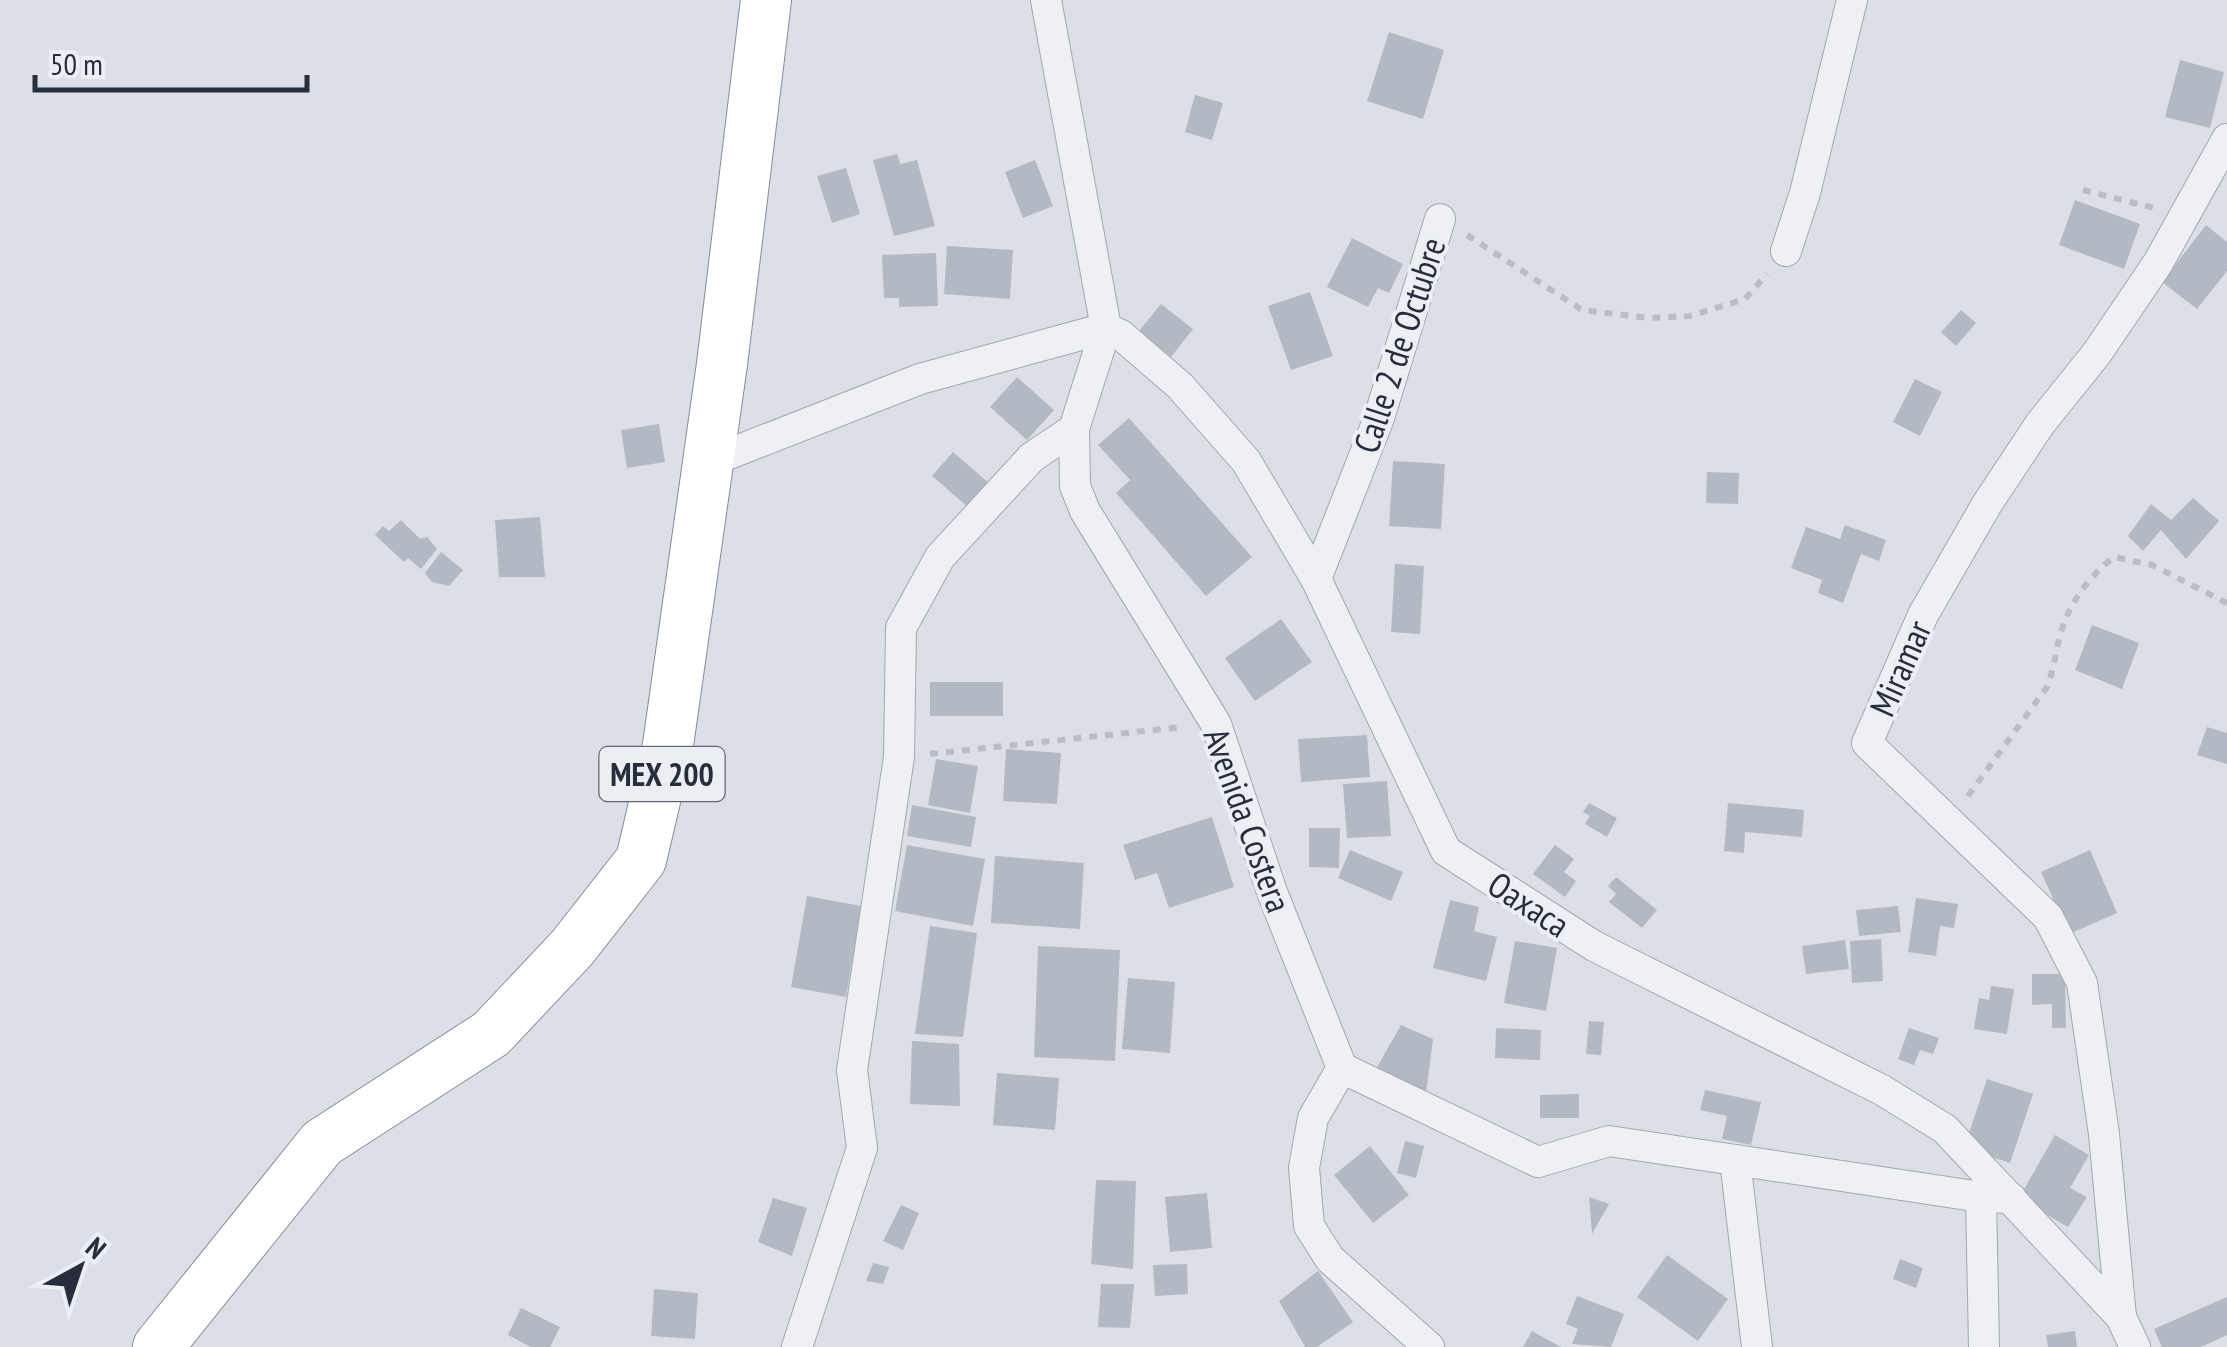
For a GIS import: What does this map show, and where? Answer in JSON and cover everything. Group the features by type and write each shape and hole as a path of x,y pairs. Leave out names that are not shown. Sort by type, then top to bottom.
{"highway":[{"name":"MEX 200","path":"158,1347 322,1143 491,1034 572,948 641,860 668,745 722,364 766,0"}],"street":[{"path":"706,463 920,379 1106,328 1046,0"},
{"path":"1786,251 1805,193 1852,0"},
{"name":"Miramar","path":"2121,1317 2104,1134 2082,983 2048,917 1866,743 1923,615 1987,504 2040,424 2097,353 2186,215 2227,139"},
{"name":"Calle 2 de Octubre","path":"1316,579 1380,418 1440,219"},
{"name":"Avenida Costera","path":"1106,328 1074,429 1076,486 1085,511 1216,724 1272,892 1342,1068"},
{"name":"Oaxaca","path":"1106,328 1121,335 1180,386 1246,461 1316,579 1446,850 1594,946 1882,1090 1945,1129 1996,1197 2121,1317"},
{"path":"797,1347 862,1148 852,1070 900,757 901,628 940,557 1032,457 1074,429"},
{"path":"1429,1347 1330,1259 1309,1226 1304,1168 1312,1118 1342,1068 1538,1162 1608,1141 1996,1197 1984,1347"},
{"path":"1735,1160 1758,1347"},
{"path":"2121,1317 2135,1347"}],"path":[{"path":"2083,190 2186,215"},
{"name":"Calle 2 de Octubre","path":"1440,219 1582,310 1649,318 1690,316 1745,298 1759,284"},
{"path":"1950,823 2047,687 2064,624 2092,574 2114,557 2152,565 2227,604"},
{"path":"900,757 1216,724"}],"building":[{"path":"1389,32 1444,50 1423,119 1367,101"},
{"path":"2180,60 2224,72 2210,128 2165,117"},
{"path":"1195,95 1223,103 1212,140 1185,132"},
{"path":"897,154 900,164 917,160 935,226 894,236 873,160"},
{"path":"1035,160 1053,206 1023,218 1005,172"},
{"path":"846,168 860,214 832,223 817,176"},
{"path":"2075,200 2140,224 2124,269 2059,245"},
{"path":"2206,225 2227,242 2227,271 2197,309 2162,282"},
{"path":"1352,238 1403,264 1389,293 1378,288 1368,307 1327,287"},
{"path":"947,246 1013,250 1010,299 944,294"},
{"path":"936,253 938,306 899,307 899,298 884,298 882,255"},
{"path":"1310,292 1333,356 1291,370 1268,306"},
{"path":"1161,304 1193,329 1171,357 1139,331"},
{"path":"1961,310 1976,323 1956,346 1941,332"},
{"path":"1017,377 1054,410 1027,440 990,407"},
{"path":"1915,379 1942,392 1920,436 1893,422"},
{"path":"1129,418 1252,557 1206,596 1116,493 1130,480 1098,445"},
{"path":"659,424 665,462 627,468 621,430"},
{"path":"953,452 990,484 969,508 932,476"},
{"path":"1393,461 1445,464 1441,529 1389,526"},
{"path":"1707,472 1739,473 1738,504 1706,503"},
{"path":"2193,498 2219,521 2186,559 2161,530 2143,551 2128,536 2151,504 2171,520"},
{"path":"540,517 545,577 499,577 495,520"},
{"path":"401,520 420,539 427,537 437,549 421,569 408,558 404,562 375,535 383,526 389,531"},
{"path":"1845,525 1886,540 1879,561 1861,554 1843,603 1818,593 1822,580 1791,568 1806,527 1840,539"},
{"path":"441,552 463,570 449,586 432,582 425,573"},
{"path":"1395,564 1424,566 1420,634 1391,632"},
{"path":"1281,619 1312,662 1255,701 1225,658"},
{"path":"2092,625 2139,643 2122,689 2075,670"},
{"path":"930,682 1003,682 1003,716 930,716"},
{"path":"2207,727 2227,733 2227,764 2197,755"},
{"path":"1367,735 1370,777 1301,782 1298,739"},
{"path":"1006,749 1061,753 1057,804 1003,801"},
{"path":"936,759 978,766 970,813 928,805"},
{"path":"1387,781 1391,836 1347,838 1343,784"},
{"path":"1589,803 1617,818 1607,837 1585,824 1590,816 1583,812"},
{"path":"1728,803 1804,810 1802,837 1745,832 1744,853 1724,851"},
{"path":"912,805 976,817 971,847 907,836"},
{"path":"1212,817 1234,887 1169,908 1157,873 1135,880 1123,845"},
{"path":"1309,828 1340,828 1339,868 1309,867"},
{"path":"907,845 985,859 973,926 895,911"},
{"path":"1555,845 1574,859 1564,872 1576,881 1565,897 1533,874"},
{"path":"1350,850 1403,872 1391,901 1338,878"},
{"path":"2090,850 2117,913 2069,934 2041,872"},
{"path":"995,856 1084,863 1080,929 991,923"},
{"path":"1616,877 1657,910 1642,928 1609,902 1616,894 1608,886"},
{"path":"807,896 861,906 846,997 791,987"},
{"path":"1916,898 1958,904 1954,928 1940,926 1936,956 1908,952"},
{"path":"1450,900 1479,907 1474,931 1497,937 1486,981 1433,968"},
{"path":"1898,906 1901,932 1859,936 1856,910"},
{"path":"930,926 977,933 963,1037 915,1034"},
{"path":"1881,939 1883,981 1852,983 1850,941"},
{"path":"1845,940 1849,969 1806,974 1802,946"},
{"path":"1515,941 1557,948 1546,1011 1504,1003"},
{"path":"1038,946 1120,950 1115,1061 1034,1057"},
{"path":"2032,974 2065,974 2066,1028 2052,1028 2052,1004 2032,1005"},
{"path":"1128,978 1175,982 1170,1053 1122,1049"},
{"path":"1991,986 2014,989 2007,1034 1974,1029 1979,998 1989,1000"},
{"path":"1589,1021 1604,1022 1601,1055 1586,1054"},
{"path":"1401,1025 1433,1039 1426,1093 1376,1069"},
{"path":"1496,1028 1541,1030 1540,1060 1495,1058"},
{"path":"1909,1028 1939,1038 1933,1054 1920,1050 1914,1065 1898,1059"},
{"path":"912,1041 959,1044 960,1106 910,1104"},
{"path":"997,1073 1059,1078 1055,1130 993,1125"},
{"path":"1987,1079 2033,1094 2010,1163 1964,1148"},
{"path":"1705,1090 1761,1102 1751,1145 1722,1139 1727,1116 1700,1110"},
{"path":"1579,1094 1579,1118 1540,1118 1540,1095"},
{"path":"2055,1135 2089,1155 2070,1188 2087,1197 2068,1227 2019,1198"},
{"path":"1405,1141 1424,1146 1416,1178 1397,1173"},
{"path":"1370,1146 1409,1195 1373,1223 1334,1175"},
{"path":"1096,1180 1136,1181 1133,1269 1091,1264"},
{"path":"1207,1193 1212,1248 1170,1252 1165,1197"},
{"path":"1589,1197 1609,1204 1592,1234"},
{"path":"773,1198 807,1208 792,1256 758,1242"},
{"path":"901,1205 919,1213 903,1250 883,1241"},
{"path":"1667,1255 1728,1299 1698,1341 1637,1297"},
{"path":"1900,1259 1923,1268 1916,1288 1893,1279"},
{"path":"873,1263 889,1267 883,1284 866,1281"},
{"path":"1187,1264 1188,1294 1155,1296 1153,1265"},
{"path":"1318,1271 1353,1322 1317,1347 1305,1347 1279,1301"},
{"path":"1101,1284 1134,1284 1130,1328 1098,1327"},
{"path":"654,1289 698,1293 695,1339 651,1336"},
{"path":"1577,1296 1624,1314 1611,1347 1572,1344 1578,1329 1566,1324"},
{"path":"2227,1297 2227,1335 2201,1347 2162,1347 2154,1329"},
{"path":"521,1308 560,1327 550,1347 531,1347 508,1335"},
{"path":"1532,1331 1561,1347 1523,1347"},
{"path":"2075,1331 2077,1347 2048,1347 2046,1335"}]}
